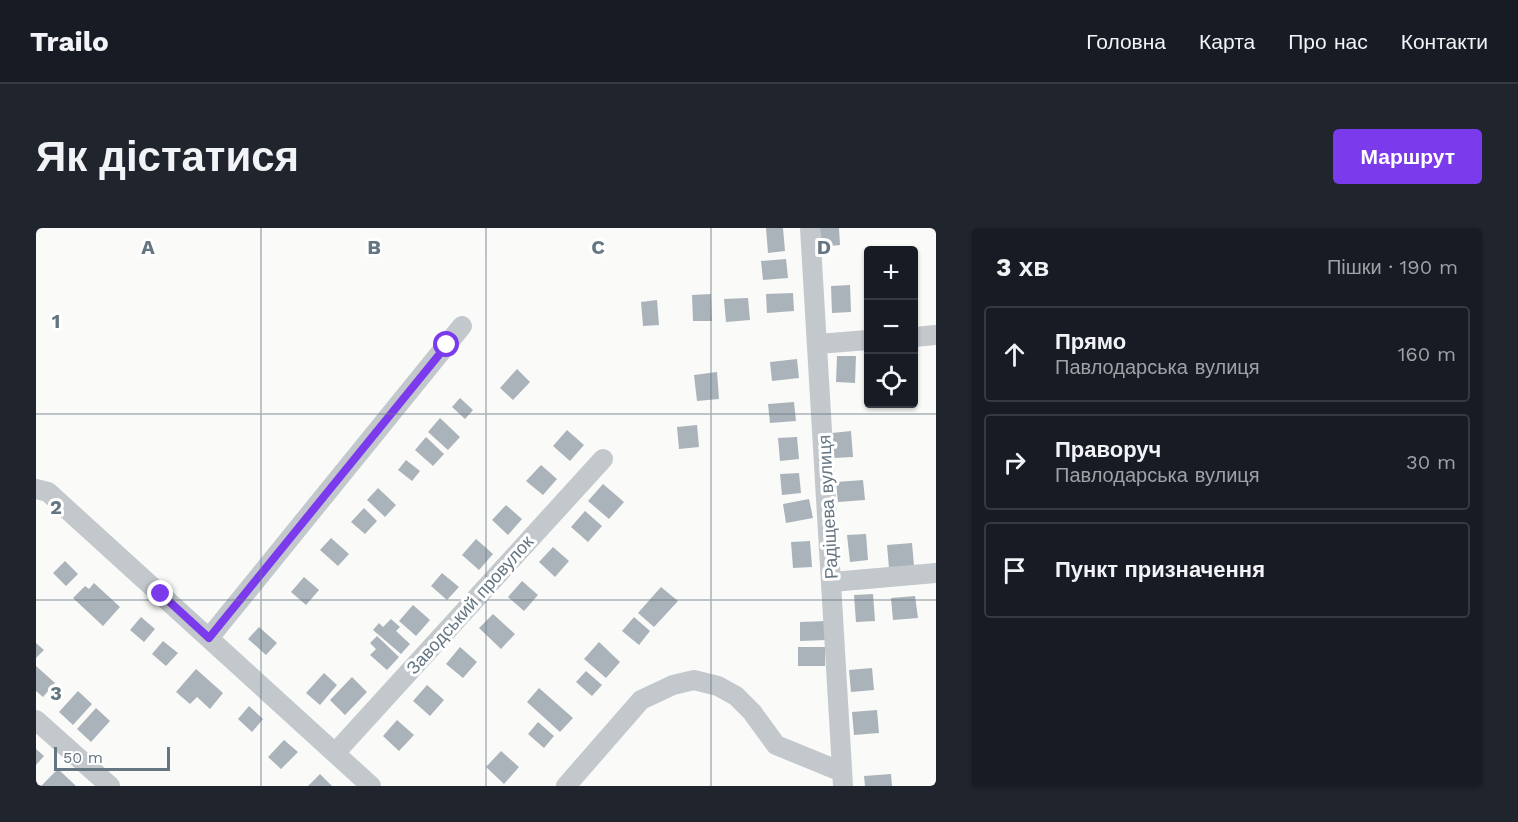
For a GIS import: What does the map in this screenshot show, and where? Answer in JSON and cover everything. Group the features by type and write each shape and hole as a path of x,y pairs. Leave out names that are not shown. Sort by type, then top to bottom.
{"street":[{"name":"Радіщева вулиця","path":"810,228 843,779"},
{"path":"209,638 462,326"},
{"path":"918,337 936,335"},
{"path":"818,344 864,340"},
{"name":"Заводський провулок","path":"336,752 603,459"},
{"path":"42,490 336,752 371,786"},
{"path":"832,582 936,573"},
{"path":"566,786 641,700 673,685 694,681 718,686 736,696 752,712 776,745 843,779"},
{"path":"36,720 110,786"}],"building":[{"path":"766,228 783,228 785,251 768,253"},
{"path":"820,228 839,228 840,245 821,247"},
{"path":"786,259 788,278 763,280 761,261"},
{"path":"850,285 851,312 832,313 831,286"},
{"path":"793,293 794,311 767,313 766,294"},
{"path":"711,294 712,321 693,321 692,295"},
{"path":"748,298 750,320 726,322 724,299"},
{"path":"657,300 659,325 643,326 641,302"},
{"path":"837,356 856,356 855,383 836,382"},
{"path":"797,359 799,378 772,381 770,362"},
{"path":"517,369 530,382 513,400 500,388"},
{"path":"717,372 719,399 697,401 694,375"},
{"path":"460,398 473,410 465,419 452,407"},
{"path":"794,402 796,421 770,423 768,404"},
{"path":"440,418 460,437 448,450 428,432"},
{"path":"697,425 699,447 679,449 677,427"},
{"path":"567,430 584,445 570,461 553,446"},
{"path":"851,431 853,457 834,458 832,433"},
{"path":"426,437 444,454 433,466 415,450"},
{"path":"797,437 799,459 780,461 778,438"},
{"path":"406,460 420,471 412,481 398,470"},
{"path":"541,465 557,479 543,495 526,481"},
{"path":"799,473 801,493 782,495 780,474"},
{"path":"863,480 865,500 838,502 836,482"},
{"path":"603,484 624,502 609,519 588,501"},
{"path":"378,488 396,505 385,517 367,500"},
{"path":"809,499 813,518 786,523 783,504"},
{"path":"506,505 522,519 508,535 492,520"},
{"path":"364,508 377,521 365,534 351,522"},
{"path":"585,511 602,526 588,542 571,527"},
{"path":"866,534 868,560 850,562 847,535"},
{"path":"331,538 349,554 338,566 320,550"},
{"path":"476,539 493,554 479,570 462,555"},
{"path":"810,541 812,567 793,568 791,542"},
{"path":"912,543 914,566 889,568 887,545"},
{"path":"553,547 569,561 555,577 539,562"},
{"path":"65,561 78,574 66,586 53,573"},
{"path":"442,573 459,587 447,600 431,586"},
{"path":"304,577 319,590 306,605 291,592"},
{"path":"522,581 538,595 524,611 508,597"},
{"path":"94,583 120,607 103,626 73,598 85,586 89,589"},
{"path":"661,587 678,601 654,627 638,613"},
{"path":"873,594 875,621 856,622 854,595"},
{"path":"915,596 918,618 893,620 891,598"},
{"path":"413,605 430,620 416,636 399,621"},
{"path":"493,614 515,634 501,649 479,628"},
{"path":"141,617 155,629 144,642 130,630"},
{"path":"634,617 650,631 639,645 622,631"},
{"path":"391,619 400,627 396,631 410,644 401,654 373,630 379,623 383,627"},
{"path":"827,621 827,640 800,641 800,622"},
{"path":"259,627 277,643 266,655 248,639"},
{"path":"377,636 399,657 387,670 370,655 376,649 370,643"},
{"path":"163,641 178,653 166,666 152,654"},
{"path":"599,642 620,662 606,678 584,659"},
{"path":"36,643 44,650 36,658"},
{"path":"460,647 477,662 463,678 446,664"},
{"path":"798,647 825,647 825,666 798,666"},
{"path":"36,666 55,683 43,697 36,691"},
{"path":"872,668 874,690 851,692 849,670"},
{"path":"196,669 223,693 210,709 197,697 190,704 176,692"},
{"path":"586,671 602,685 592,696 576,682"},
{"path":"324,673 337,685 320,705 306,693"},
{"path":"352,677 367,692 345,715 330,700"},
{"path":"427,685 444,700 430,716 413,701"},
{"path":"539,688 573,718 560,732 527,702"},
{"path":"78,691 92,704 73,725 59,712"},
{"path":"249,706 263,719 252,732 238,719"},
{"path":"96,708 110,721 91,742 77,729"},
{"path":"877,710 879,733 854,735 852,712"},
{"path":"397,720 414,735 399,751 383,736"},
{"path":"538,722 554,736 544,748 528,734"},
{"path":"284,740 298,752 281,769 268,757"},
{"path":"36,749 44,756 36,765"},
{"path":"501,751 519,767 504,784 486,767"},
{"path":"58,769 76,786 41,786"},
{"path":"320,774 332,786 308,786"},
{"path":"891,774 892,786 865,786 864,776"}],"route":[{"path":"161,594 209,638 447,345"}]}
